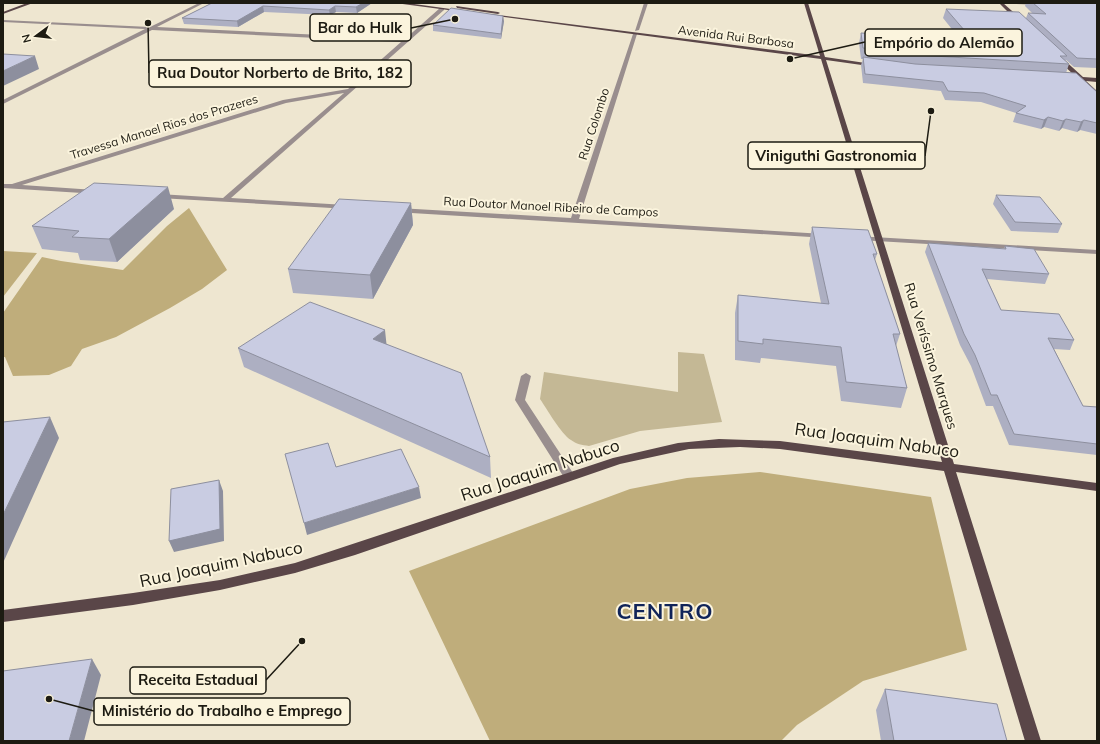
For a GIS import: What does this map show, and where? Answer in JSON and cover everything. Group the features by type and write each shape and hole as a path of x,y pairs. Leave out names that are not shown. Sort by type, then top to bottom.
{"main road":[{"path":"3,7 15,3"},
{"path":"3,13 31,3"},
{"name":"Avenida Rui Barbosa","path":"397,3 446,6"},
{"name":"Avenida Rui Barbosa","path":"425,3 636,32 882,63"},
{"name":"Rua Veríssimo Marques","path":"806,3 1033,741"},
{"path":"1000,3 1025,26"},
{"path":"1053,52 1097,94"},
{"path":"1064,71 1080,72"},
{"path":"1063,78 1097,80"},
{"name":"Rua Joaquim Nabuco","path":"3,616 133,599 220,585 295,568 350,551 617,461 659,451 699,444 740,443 780,445 1097,487"}],"street":[{"path":"3,102 202,3"},
{"name":"Rua Colombo","path":"574,221 646,3"},
{"path":"1000,3 1047,5"},
{"path":"225,200 446,6"},
{"path":"3,21 406,41"},
{"name":"Travessa Manoel Rios dos Prazeres","path":"6,186 285,101 350,90"},
{"path":"6,186 105,192"},
{"path":"153,195 352,207"},
{"name":"Rua Doutor Manoel Ribeiro de Campos","path":"391,210 834,236"},
{"path":"850,237 1097,252"},
{"path":"526,376 520,400 569,476"}],"shaded area":[{"path":"189,208 227,270 202,289 170,308 116,337 82,349 71,366 49,375 13,376 5,357 3,357 3,313 42,257 123,270 167,226"},
{"path":"3,251 37,253 3,297"},
{"path":"678,352 704,354 722,422 640,431 589,446 577,443 567,437 540,399 544,372 678,392"},
{"path":"760,472 931,497 967,650 863,681 797,725 781,741 490,741 409,571 630,489 687,478"}],"building":[{"path":"212,3 363,3 356,7 335,6 329,10 263,6 237,21 182,18"},
{"path":"1033,3 1097,3 1097,59 1077,58 1028,13 1046,14"},
{"path":"451,8 503,16 501,34 433,25"},
{"path":"946,9 1019,12 1067,56 1060,56 1069,64 916,55 863,48 861,33 918,36 915,31 964,33 962,31 965,31"},
{"path":"3,54 35,56 3,71"},
{"path":"863,57 915,64 1076,73 1097,92 1097,123 1084,120 1081,122 1066,119 1063,121 1048,117 1044,120 1016,113 1026,106 984,93 948,91 943,82 865,74"},
{"path":"94,183 168,187 109,239 72,237 79,231 32,226"},
{"path":"996,195 1040,197 1062,224 1015,222"},
{"path":"339,199 411,203 370,275 288,269"},
{"path":"812,227 868,230 877,254 873,254 900,334 893,334 907,388 846,382 841,347 763,339 763,344 738,341 738,295 829,304"},
{"path":"928,243 1006,249 1005,246 1034,249 1049,274 982,269 1001,310 1059,314 1074,340 1048,338 1083,406 1097,407 1097,444 1014,434 997,395 991,395 975,355 964,334"},
{"path":"310,302 385,330 373,339 461,373 490,457 238,348"},
{"path":"50,417 3,515 3,422"},
{"path":"328,443 336,467 401,449 419,487 304,523 285,454"},
{"path":"219,480 220,529 169,541 171,489"},
{"path":"92,659 69,741 3,741 3,671"},
{"path":"885,689 997,704 1007,741 894,741"}],"place":[{"name":"Bar do Hulk","path":"455,19"},
{"name":"Rua Doutor Norberto de Brito, 182","path":"148,23"},
{"name":"Empório do Alemão","path":"790,59"},
{"name":"Viniguthi Gastronomia","path":"931,111"},
{"name":"Receita Estadual","path":"302,641"},
{"name":"Ministério do Trabalho e Emprego","path":"49,699"}],"district":[{"name":"CENTRO","path":"665,611"}]}
